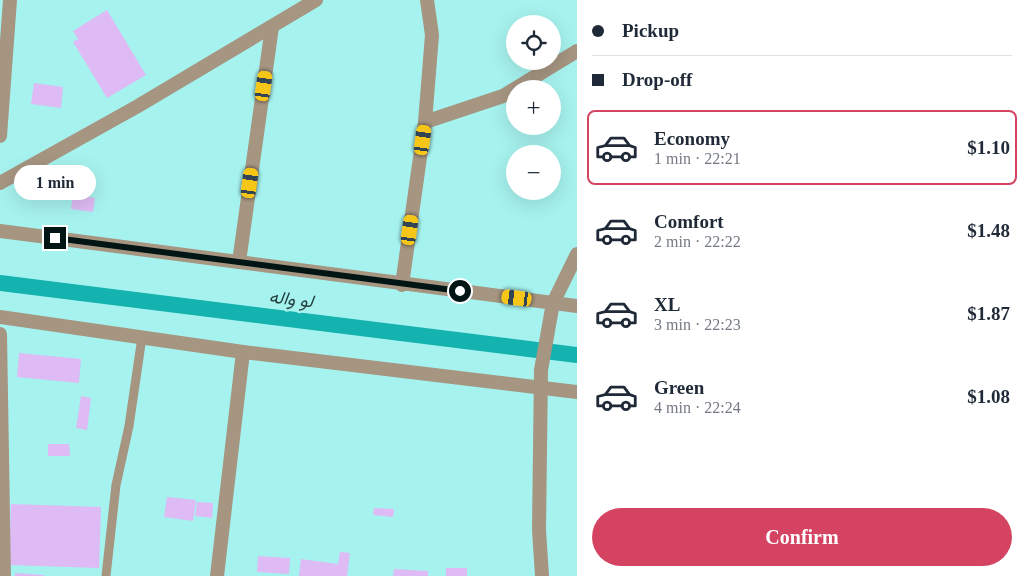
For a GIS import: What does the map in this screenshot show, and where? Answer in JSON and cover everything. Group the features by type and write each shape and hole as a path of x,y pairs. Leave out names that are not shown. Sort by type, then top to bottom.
{"street":[{"path":"0,136 10,0"},
{"path":"0,183 138,106 316,0"},
{"path":"402,285 425,122 432,36 427,0"},
{"path":"239,262 272,27"},
{"path":"425,122 503,96 577,50"},
{"path":"0,232 239,262 552,309 577,306"},
{"path":"542,576 540,530 541,370 552,309 577,254"},
{"path":"0,317 243,352 577,392"},
{"path":"0,334 2,558 4,576"},
{"path":"217,576 243,352"}],"lane":[{"path":"106,576 116,485 128,426 142,337"}],"building":[{"path":"107,10 146,75 107,98 73,42 78,39 73,31"},
{"path":"34,83 63,87 61,108 31,104"},
{"path":"73,194 95,198 93,212 71,209"},
{"path":"19,353 81,359 79,383 17,377"},
{"path":"81,396 91,398 87,430 76,428"},
{"path":"48,444 69,444 70,456 48,456"},
{"path":"167,497 196,500 193,521 164,517"},
{"path":"197,502 213,503 212,518 195,516"},
{"path":"11,504 101,507 99,568 9,565"},
{"path":"374,508 394,509 393,517 373,515"},
{"path":"340,552 350,553 347,576 299,576 301,559 338,564"},
{"path":"258,556 290,558 289,574 257,572"},
{"path":"446,568 467,568 467,576 446,576"},
{"path":"394,569 428,571 428,576 393,576"},
{"path":"15,573 44,575 44,576 15,576"}],"waterway":[{"name":"لو واله","path":"0,283 577,355"}],"route":[{"path":"55,238 402,285 460,291"}]}
